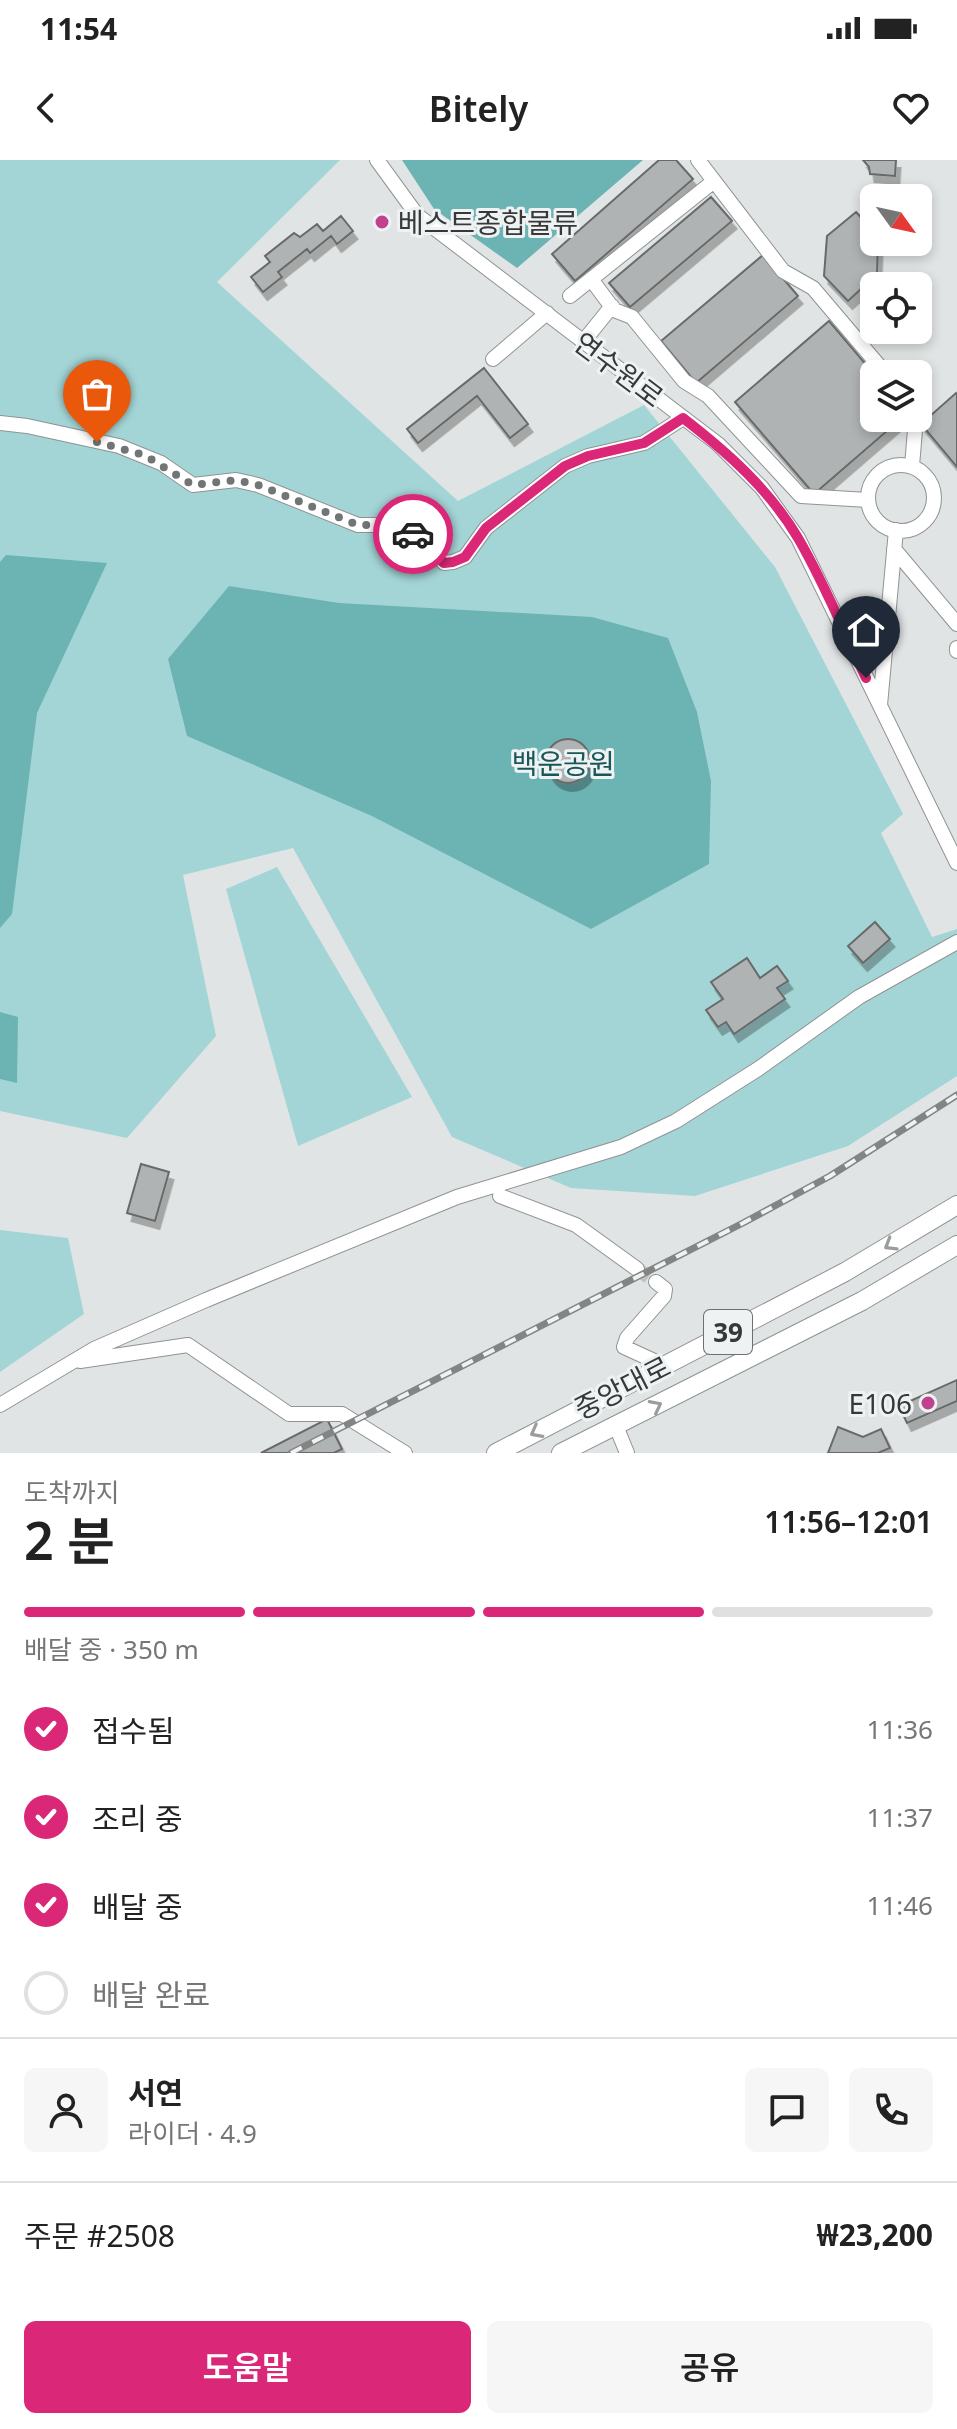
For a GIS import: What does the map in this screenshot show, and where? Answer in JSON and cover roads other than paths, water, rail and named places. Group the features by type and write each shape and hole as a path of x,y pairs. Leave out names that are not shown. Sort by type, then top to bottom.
{"main road":[{"name":"중앙대로","path":"496,1453 845,1272 957,1205"},
{"name":"중앙대로","path":"561,1453 862,1301 957,1245"}],"street":[{"name":"연수원로","path":"377,160 417,215 718,444 762,488 798,538 957,863"},
{"path":"698,160 783,271 813,288 874,360"},
{"path":"570,296 714,181"},
{"path":"591,279 612,306 632,317 684,381 708,396 801,496 868,500"},
{"path":"583,342 612,306"},
{"path":"493,359 547,313"},
{"path":"0,423 119,446 161,463 193,485 236,480 258,485 358,525 399,525 430,547 444,563 465,557 486,528 565,466 588,456 644,443 683,418"},
{"path":"912,466 915,432"},
{"path":"891,466 912,466 929,480 933,490 931,511 917,527 896,530 877,520 868,500 874,479 881,471 891,466"},
{"path":"880,706 896,530"},
{"path":"894,549 957,624"},
{"path":"0,1405 94,1349 206,1300 443,1202 621,1147 676,1121 758,1069 859,997 957,942"},
{"path":"500,1196 576,1225 637,1269"},
{"path":"656,1282 665,1289 664,1296 627,1338 624,1347 663,1365"},
{"path":"71,1362 188,1345 289,1414 342,1414 405,1453"},
{"path":"616,1426 627,1453"}],"tunnel":[{"path":"637,1269 656,1282"}],"railway":[{"path":"291,1453 743,1223 830,1176 957,1095"}],"place":[{"name":"베스트종합물류","path":"382,222"},
{"name":"E106","path":"928,1403"}],"park label":[{"name":"백운공원","path":"563,763"}]}
